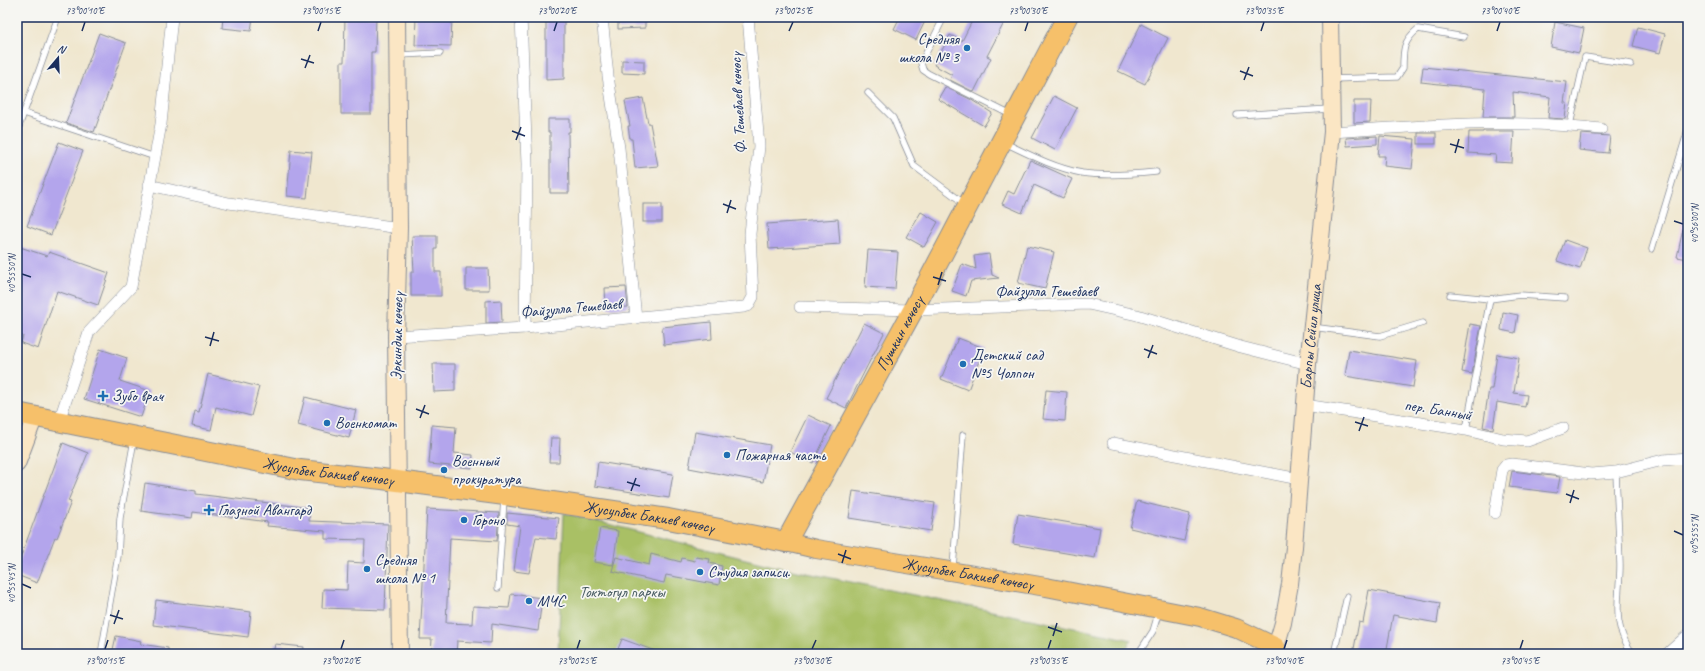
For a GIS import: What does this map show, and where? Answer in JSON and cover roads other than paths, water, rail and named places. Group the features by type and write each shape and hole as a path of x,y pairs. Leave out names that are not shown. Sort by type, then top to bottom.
{"highway":[{"name":"Пушкин көчөсү","path":"786,542 913,310 1067,17"},
{"name":"Жусупбек Бакиев көчөсү","path":"26,414 300,470 504,495 668,519 786,542"}],"main road":[{"name":"Эркиндик көчөсү","path":"397,17 399,228 396,336 400,654"},
{"name":"Барпы Сейил улица","path":"1274,651 1282,623 1290,584 1308,364 1332,132 1330,17"},
{"path":"17,464 26,414"},
{"name":"Жусупбек Бакиев көчөсү","path":"786,542 816,549 1046,587 1218,622 1236,628 1274,651"}],"street":[{"path":"59,421 89,332 131,287 161,124 172,17"},
{"path":"521,17 527,164 525,328"},
{"path":"602,17 608,76 619,148 636,318"},
{"name":"Ф. Тешебаев көчөсү","path":"748,17 759,146 750,234 753,297 748,306"},
{"path":"1332,132 1476,123 1570,125 1601,129"},
{"path":"149,185 229,203 399,228"},
{"name":"Файзулла Тешебаев","path":"800,307 913,310 1088,304 1138,314 1241,347 1308,364"},
{"name":"Файзулла Тешебаев","path":"396,336 525,328 748,306"},
{"name":"пер. Банный","path":"1305,405 1466,430 1503,439 1527,441 1563,428"},
{"path":"1113,443 1299,479"},
{"path":"1495,513 1502,470 1506,465 1512,464 1591,474 1616,472 1664,460 1688,458"},
{"path":"1667,654 1688,635"}],"lane":[{"path":"17,132 58,17"},
{"path":"944,17 921,63 923,70 1015,117"},
{"path":"1331,79 1397,77 1403,68 1403,53 1408,36 1418,29 1464,37"},
{"path":"397,55 440,53"},
{"path":"1570,125 1585,57 1631,64"},
{"path":"868,93 893,118 914,166 967,206"},
{"path":"1237,115 1332,109"},
{"path":"24,113 155,157"},
{"path":"1652,249 1688,130"},
{"path":"1002,142 1060,167 1083,173 1138,174 1156,172"},
{"path":"1450,294 1490,299 1520,295 1565,298"},
{"path":"1466,430 1490,299"},
{"path":"1312,327 1380,336 1423,323"},
{"path":"953,571 963,435"},
{"path":"102,654 118,556 120,518 134,436"},
{"path":"1616,472 1620,566 1617,610 1620,628 1625,642 1633,654"},
{"path":"498,588 504,495"},
{"path":"1334,654 1346,596"},
{"path":"1138,654 1153,630 1159,609"}],"place":[{"name":"Средняя школа № 3","path":"967,48"},
{"name":"Детский сад №5 Чолпон","path":"963,364"},
{"name":"Зубо врач","path":"103,396"},
{"name":"Военкомат","path":"327,423"},
{"name":"Пожарная часть","path":"727,455"},
{"name":"Военный прокуратура","path":"444,470"},
{"name":"Глазной Авангард","path":"209,510"},
{"name":"Гороно","path":"464,520"},
{"name":"Средняя школа № 1","path":"367,569"},
{"name":"Студия записи.","path":"700,572"},
{"name":"МЧС","path":"529,601"}],"park label":[{"name":"Токтогул паркы","path":"622,592"}]}
